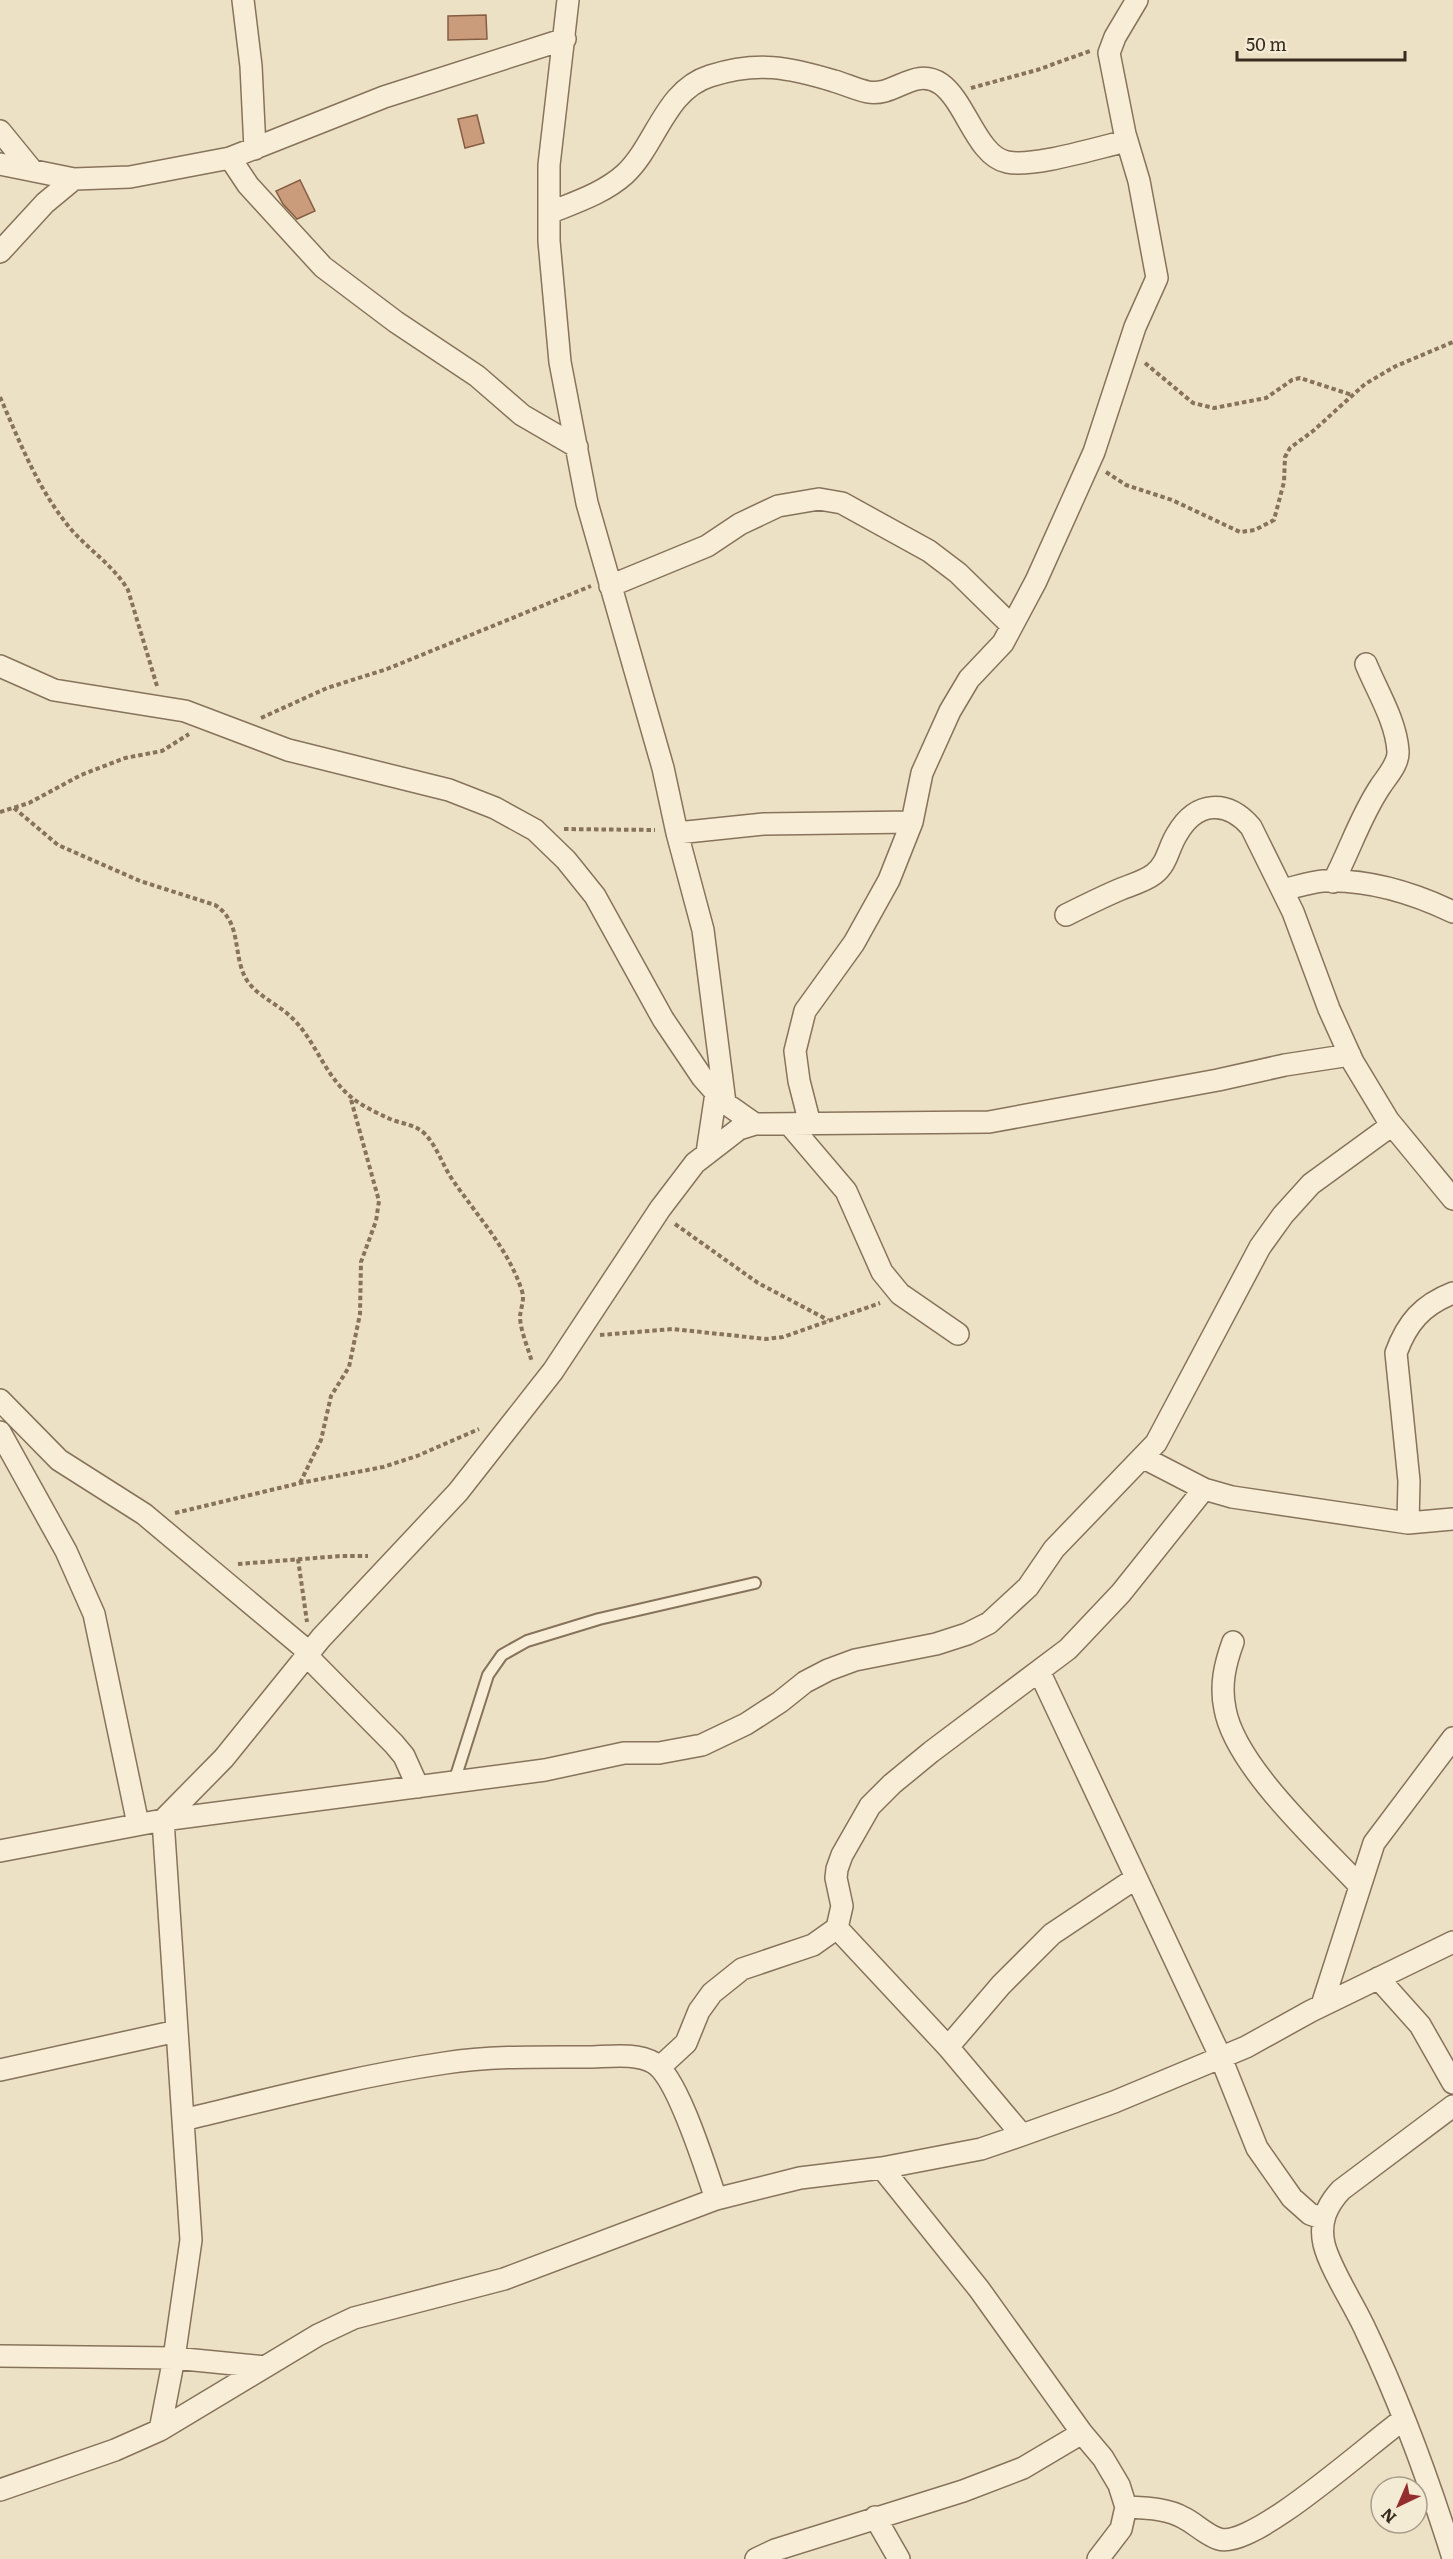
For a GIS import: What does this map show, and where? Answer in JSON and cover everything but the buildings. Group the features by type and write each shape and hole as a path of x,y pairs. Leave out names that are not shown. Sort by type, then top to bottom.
{"street":[{"path":"243,0 251,66 255,149"},
{"path":"568,0 549,165 549,213 560,362 587,503 663,768 677,833 703,930 721,1098 707,1153"},
{"path":"810,1124 799,1081 795,1051 800,1026 806,1011 839,967 878,900 912,822 922,773 951,711 969,679 1003,643 1036,581 1090,459 1126,352 1157,278 1139,181 1109,53 1137,0"},
{"path":"0,164 74,179 130,177 230,158 384,97 565,39"},
{"path":"549,213 608,188 627,172 666,112 683,93 707,77 765,65 794,68 869,93 891,89 916,78 940,84 956,98 991,153 1006,162 1024,163 1128,141"},
{"path":"0,131 31,169"},
{"path":"230,158 248,185 323,267 396,322 468,369 522,416 577,447"},
{"path":"0,252 45,203 74,179"},
{"path":"609,582 707,546 740,524 778,506 819,499 842,503 928,551 967,581 1012,626"},
{"path":"1333,882 1350,849 1363,814 1395,766 1398,752 1388,717 1366,664"},
{"path":"0,666 54,690 168,708 214,722 288,750 349,764 408,782 449,790 495,808 535,830 566,860 595,896 663,1019 702,1077 721,1098 755,1124"},
{"path":"1066,915 1152,876 1167,859 1176,835 1193,813 1214,807 1228,809 1242,816 1251,827 1283,890 1350,1055 1367,1088 1392,1125 1453,1199"},
{"path":"677,833 764,824 912,822"},
{"path":"1283,890 1323,881 1372,884 1416,895 1453,912"},
{"path":"160,2430 174,2358 191,2240 163,1820 224,1758 308,1653 458,1492 540,1389 660,1209 695,1163 739,1129 755,1124 989,1122 1194,1085 1285,1065 1350,1055"},
{"path":"789,1124 846,1191 856,1208 879,1266 897,1291 958,1334"},
{"path":"0,1851 163,1820 545,1770 624,1754 659,1753 702,1745 746,1724 805,1682 828,1670 855,1660 936,1644 967,1634 989,1623 1028,1587 1054,1549 1112,1486 1144,1458 1156,1443 1260,1247 1283,1215 1311,1184 1392,1125"},
{"path":"1408,1523 1409,1481 1396,1353 1413,1317 1437,1299 1453,1293"},
{"path":"0,1400 59,1460 152,1520 308,1653 404,1756 418,1787"},
{"path":"0,1432 56,1532 94,1614 138,1824"},
{"path":"1144,1458 1204,1489 1280,1506 1408,1523 1453,1519"},
{"path":"660,2067 686,2043 704,2003 725,1981 742,1969 813,1945 837,1928 842,1906 836,1878 837,1869 842,1855 870,1806 892,1784 931,1752 1068,1649 1121,1593 1204,1489"},
{"path":"1233,1642 1223,1667 1224,1699 1225,1709 1237,1743 1255,1769 1360,1887"},
{"path":"1039,1671 1221,2058 1265,2163 1292,2198 1310,2214 1324,2218"},
{"path":"1322,2005 1374,1843 1453,1738"},
{"path":"948,2047 1001,1985 1052,1934 1137,1878"},
{"path":"837,1928 948,2047 1022,2135"},
{"path":"0,2490 115,2450 160,2430 337,2325 504,2279 716,2199 800,2178 882,2168 981,2149 1022,2135 1114,2102 1246,2047 1322,2005 1453,1943"},
{"path":"1378,1978 1420,2025 1453,2083"},
{"path":"0,2070 177,2031"},
{"path":"183,2120 347,2080 448,2062 533,2057 633,2057 653,2062 660,2067 690,2124 716,2199"},
{"path":"1453,2106 1341,2190 1329,2203 1324,2218 1324,2244 1367,2331 1404,2419 1432,2489 1453,2558"},
{"path":"882,2168 979,2289 1082,2433 1103,2458 1119,2485 1126,2507 1121,2529 1098,2559"},
{"path":"0,2356 174,2358 265,2367"},
{"path":"1126,2507 1154,2508 1183,2517 1220,2540 1235,2539 1266,2523 1307,2496 1374,2440 1404,2419"},
{"path":"756,2559 875,2517 963,2491 1023,2468 1082,2433"},
{"path":"875,2517 899,2559"}],"lane":[{"path":"454,1782 488,1676 502,1655 528,1641 599,1619 755,1583"}],"path":[{"path":"949,92 1038,70 1113,42"},
{"path":"1090,459 1126,485 1172,500 1240,532 1255,530 1274,520 1284,482 1285,457 1290,448 1320,426 1352,395 1396,366 1453,342"},
{"path":"1126,352 1147,364 1193,403 1214,408 1266,398 1292,380 1300,378 1352,395"},
{"path":"0,396 43,491 67,525 121,578 128,590 154,678 168,708"},
{"path":"236,730 327,688 387,669 609,582"},
{"path":"0,812 29,802 81,775 125,758 162,751 214,722"},
{"path":"14,808 58,845 140,881 215,905 225,912 236,934 242,967 248,982 290,1016 306,1033 329,1072 350,1096 392,1120 422,1131 435,1148 452,1179 494,1235 523,1295 520,1320 540,1389"},
{"path":"535,830 608,828 677,833"},
{"path":"300,1483 321,1440 331,1396 349,1367 360,1314 361,1262 378,1211 379,1201 372,1169 359,1136 350,1096"},
{"path":"660,1209 695,1239 758,1283 829,1321"},
{"path":"577,1335 649,1333 674,1329 766,1339 799,1333 879,1303 897,1291"},
{"path":"152,1520 300,1483 383,1467 417,1456 483,1427"},
{"path":"233,1564 341,1556 370,1556 392,1561"},
{"path":"298,1559 308,1630 308,1653"}]}
